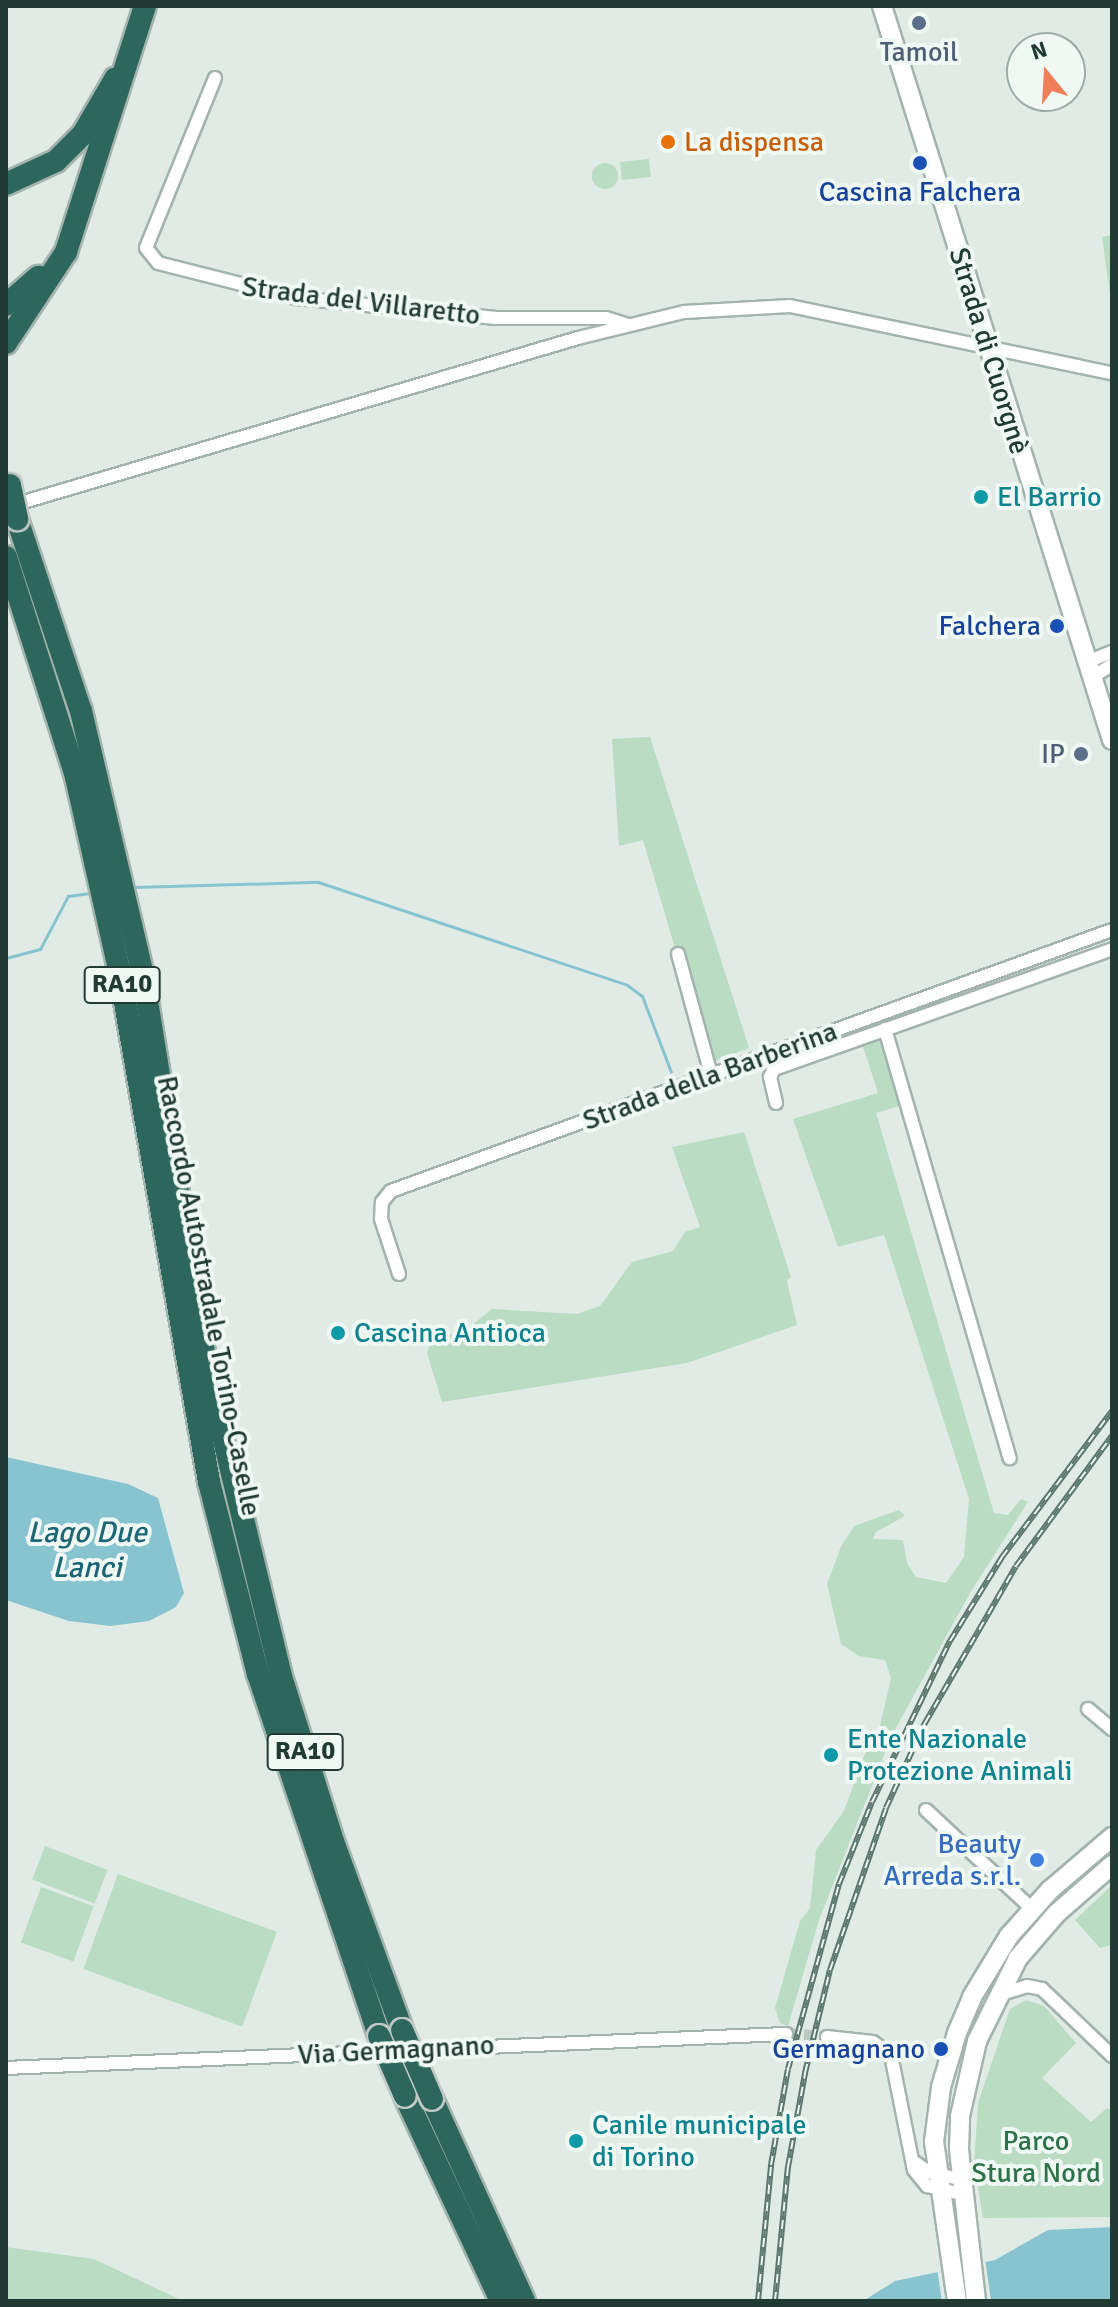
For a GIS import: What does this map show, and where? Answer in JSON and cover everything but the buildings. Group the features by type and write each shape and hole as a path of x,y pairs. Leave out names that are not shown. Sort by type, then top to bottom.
{"highway":[{"path":"6,343 66,252 145,6"},
{"path":"6,184 56,161 83,134 130,49"},
{"path":"6,305 53,256 88,184"},
{"name":"Raccordo Autostradale Torino-Caselle","path":"12,503 81,711 143,976 206,1421 207,1472 258,1674 379,2036 405,2096 511,2296"},
{"name":"Raccordo Autostradale Torino-Caselle","path":"6,557 76,777 120,974 206,1421 229,1467 280,1673 334,1844 402,2030 511,2296"}],"main road":[{"name":"Strada di Cuorgnè","path":"882,6 1112,740"},
{"path":"957,2301 939,2183 936,2114 957,2033 990,1964 1032,1909 1112,1837"},
{"path":"976,2301 960,2186 966,2077 998,1995 1038,1934 1112,1865"}],"street":[{"name":"Strada del Villaretto","path":"215,78 146,248 158,263 296,298 496,318 606,318 626,324"},
{"name":"Strada del Villaretto","path":"12,503 626,324 684,312 790,306 1112,373"},
{"path":"1089,670 1112,652"},
{"path":"1089,670 1112,665"},
{"name":"Strada della Barberina","path":"399,1274 381,1219 382,1202 391,1191 1112,930"},
{"name":"Strada della Barberina","path":"776,1103 770,1077 774,1069 1112,949"},
{"path":"678,954 711,1075"},
{"path":"885,1029 1010,1458"},
{"path":"1088,1709 1112,1729"},
{"path":"926,1810 1032,1909"},
{"path":"998,1995 1027,1986 1042,1989 1112,2056"},
{"name":"Via Germagnano","path":"6,2068 786,2034"},
{"path":"827,2037 873,2042 891,2055 918,2177 960,2186"}],"green space":[{"path":"649,159 651,177 622,180 620,162"},
{"path":"605,163 614,167 618,176 614,185 605,189 596,185 592,176 596,167"},
{"path":"1112,235 1112,307 1102,237"},
{"path":"650,737 749,1048 709,1063 643,840 619,846 612,739"},
{"path":"880,1035 903,1105 876,1113 994,1513 1008,1515 1021,1499 1028,1502 970,1593 892,1735 819,1920 788,2026 780,2023 775,2008 800,1921 810,1908 816,1850 844,1811 864,1756 878,1735 891,1678 885,1660 859,1656 841,1644 827,1584 841,1547 854,1526 899,1510 905,1516 876,1532 873,1539 903,1540 907,1563 916,1577 946,1583 964,1557 969,1499 884,1235 838,1247 793,1119 878,1093 862,1043"},
{"path":"744,1132 791,1277 787,1281 797,1325 687,1363 442,1402 427,1353 432,1338 462,1333 492,1309 577,1314 600,1306 632,1262 673,1251 685,1232 700,1227 672,1147"},
{"path":"45,1846 108,1870 95,1904 32,1880"},
{"path":"118,1874 277,1932 242,2027 83,1969"},
{"path":"1112,1885 1112,1945 1100,1948 1075,1920"},
{"path":"41,1887 94,1906 73,1962 21,1942"},
{"name":"Parco Stura Nord","path":"1026,2000 1044,2006 1076,2043 1042,2078 1091,2122 1107,2108 1112,2111 1112,2217 983,2218 974,2164 978,2103 1010,2009"},
{"path":"6,2247 94,2259 183,2301 6,2301"}],"water":[{"name":"Lago Due Lanci","path":"6,1457 128,1484 158,1498 184,1593 176,1607 149,1621 110,1626 69,1621 6,1600"},
{"path":"1112,2227 1112,2301 863,2301 895,2281 995,2260 1048,2230"}],"pier":[{"path":"985,2258 991,2301 942,2301 937,2268"}],"waterway":[{"path":"134,887 318,882 627,985 642,996 671,1072"},
{"path":"6,958 40,949 68,896 90,893"}],"tunnel":[{"path":"786,2034 827,2037"}],"railway":[{"path":"758,2301 771,2165 788,2069 839,1884 872,1802 950,1641 1002,1557 1112,1411"},
{"path":"775,2301 788,2167 805,2073 830,1970 886,1808 925,1723 1016,1566 1112,1436"}],"place":[{"name":"Tamoil","path":"919,23"},
{"name":"La dispensa","path":"668,142"},
{"name":"Cascina Falchera","path":"920,163"},
{"name":"El Barrio","path":"981,497"},
{"name":"Falchera","path":"1057,626"},
{"name":"IP","path":"1081,754"},
{"name":"Cascina Antioca","path":"338,1333"},
{"name":"Ente Nazionale Protezione Animali","path":"831,1755"},
{"name":"Beauty Arreda s.r.l.","path":"1037,1860"},
{"name":"Germagnano","path":"941,2049"},
{"name":"Canile municipale di Torino","path":"576,2141"}]}
